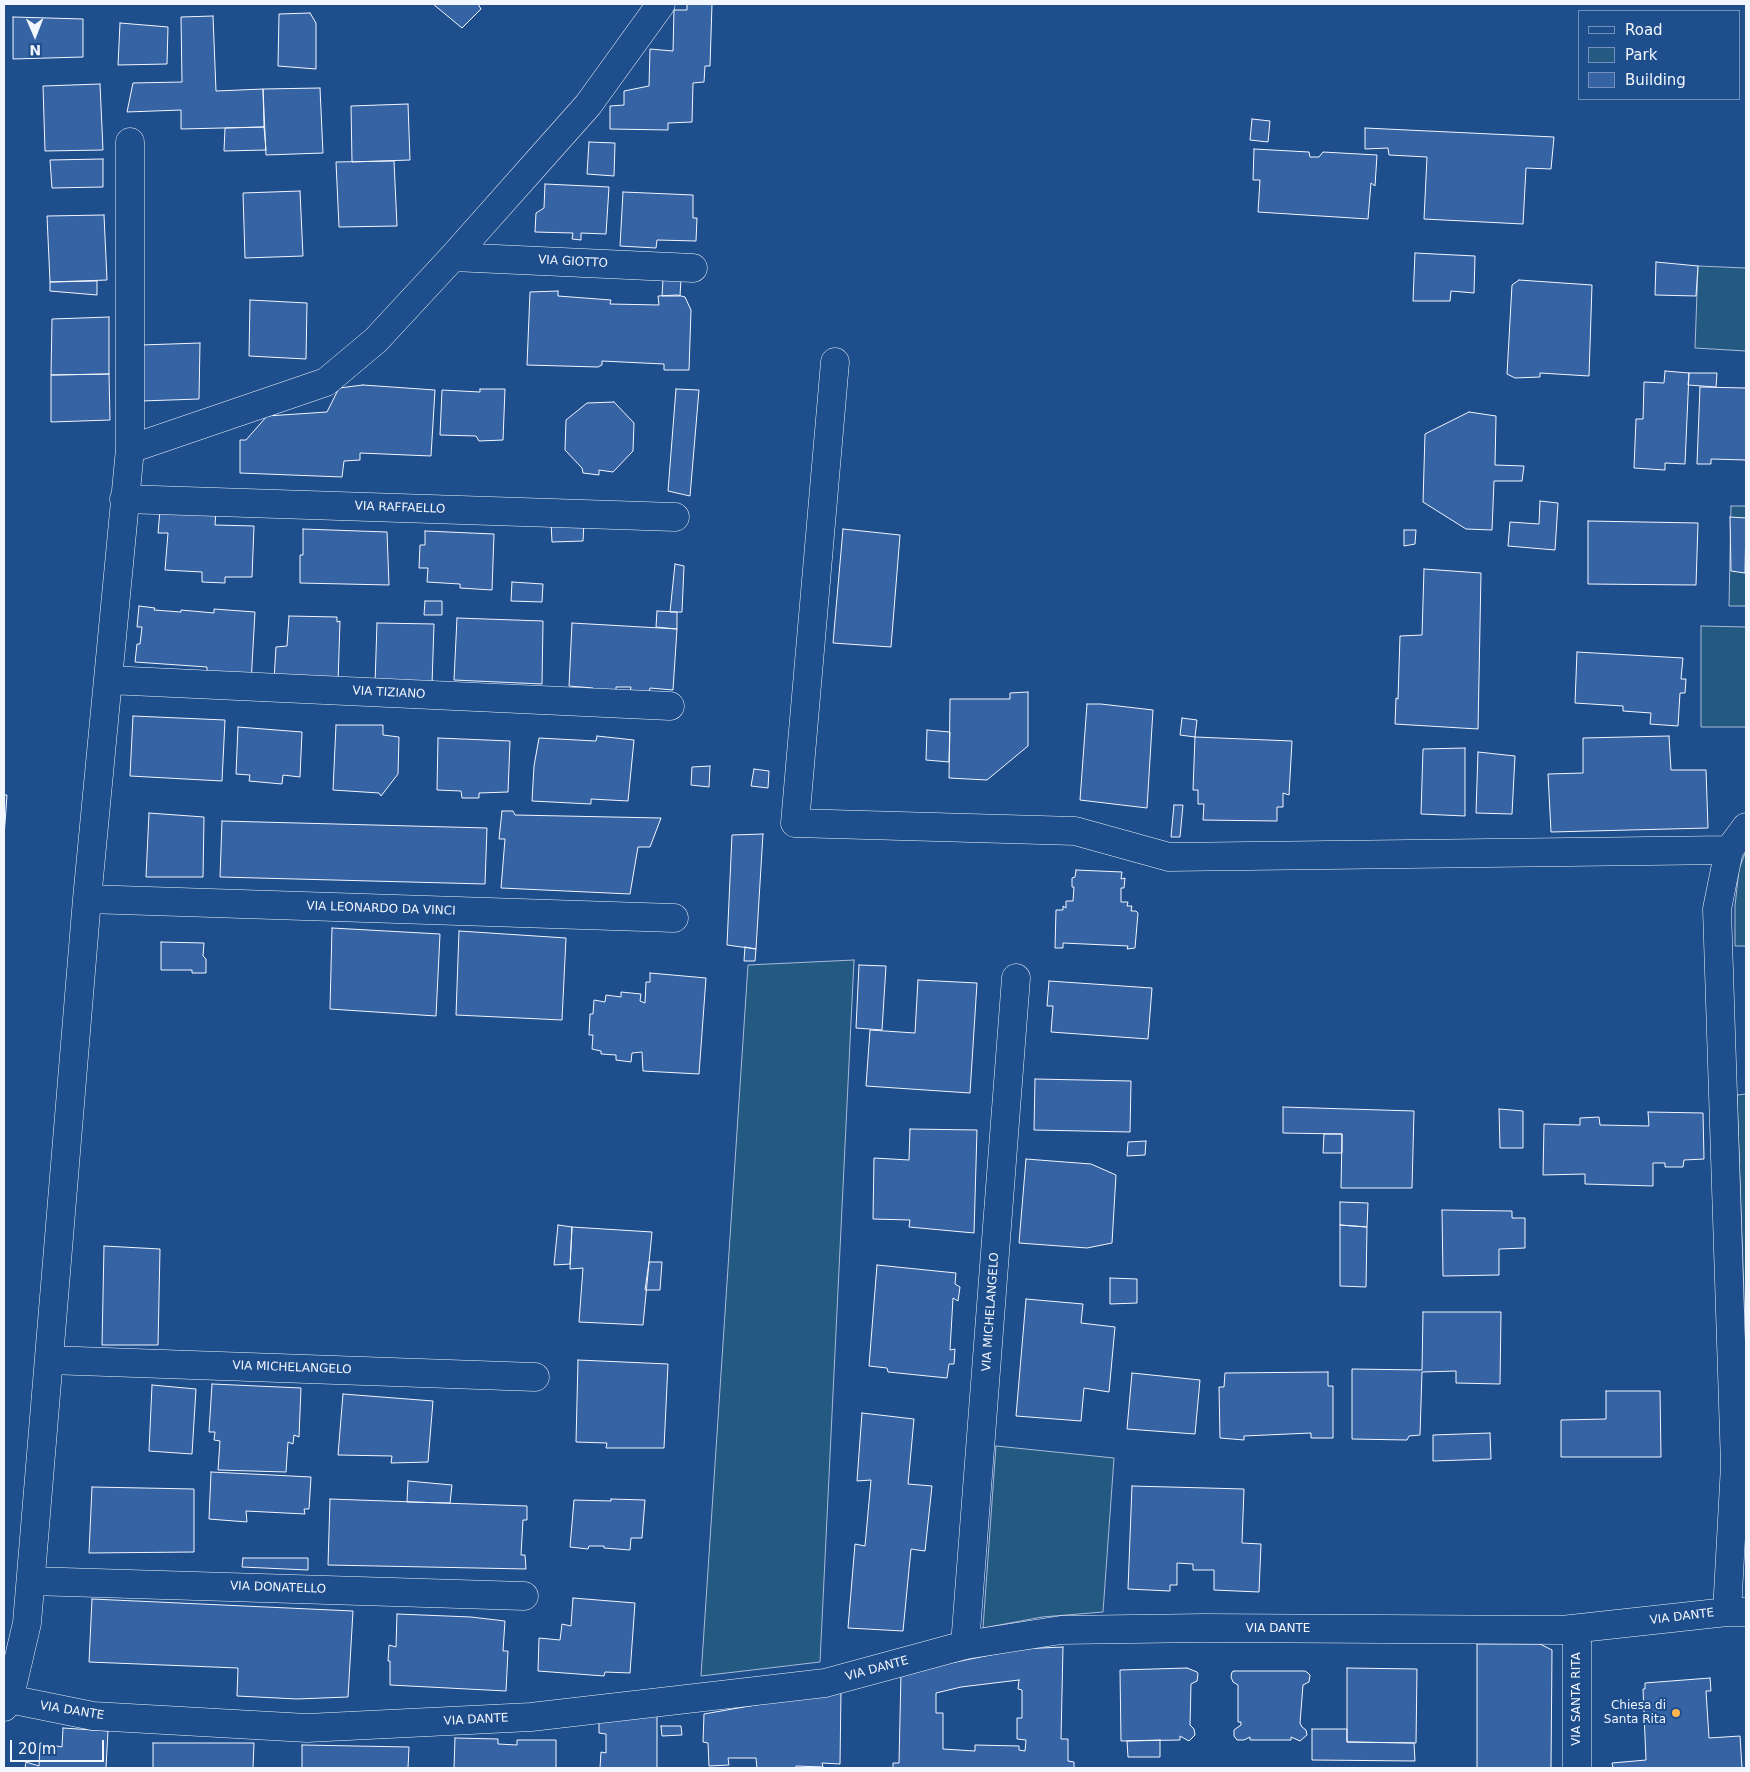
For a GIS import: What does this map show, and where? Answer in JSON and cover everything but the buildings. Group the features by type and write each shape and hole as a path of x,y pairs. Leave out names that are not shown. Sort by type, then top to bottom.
{"street":[{"path":"130,449 326,382 376,340 453,257 588,105 661,4"},
{"path":"5,1701 27,1622 88,899 130,449 130,142"},
{"name":"VIA GIOTTO","path":"453,257 693,268"},
{"path":"835,362 795,823 1075,831 1169,857 1729,850"},
{"name":"VIA RAFFAELLO","path":"124,499 675,517"},
{"name":"VIA TIZIANO","path":"108,680 670,706"},
{"path":"1737,1612 1735,1465 1717,909 1729,850 1746,827"},
{"name":"VIA LEONARDO DA VINCI","path":"88,899 674,918"},
{"name":"VIA MICHELANGELO","path":"965,1645 1016,978"},
{"name":"VIA MICHELANGELO","path":"49,1360 535,1377"},
{"name":"VIA DONATELLO","path":"31,1580 524,1596"},
{"name":"VIA DANTE","path":"5,1701 94,1716 308,1728 531,1717 825,1683 965,1645 1061,1630 1204,1628 1562,1630 1737,1612"},
{"name":"VIA SANTA RITA","path":"1577,1629 1577,1768"}],"green space":[{"path":"1698,266 1746,268 1746,351 1695,348"},
{"path":"1731,506 1746,506 1746,606 1729,606"},
{"path":"1701,626 1746,627 1746,727 1701,727"},
{"path":"1746,851 1746,946 1735,946 1735,906 1739,869"},
{"path":"854,960 820,1662 701,1676 748,965"},
{"path":"1746,1094 1746,1352 1737,1095"},
{"path":"996,1446 1114,1458 1103,1612 1042,1617 983,1628"}],"place":[{"name":"Chiesa di Santa Rita","path":"1676,1713"}]}
